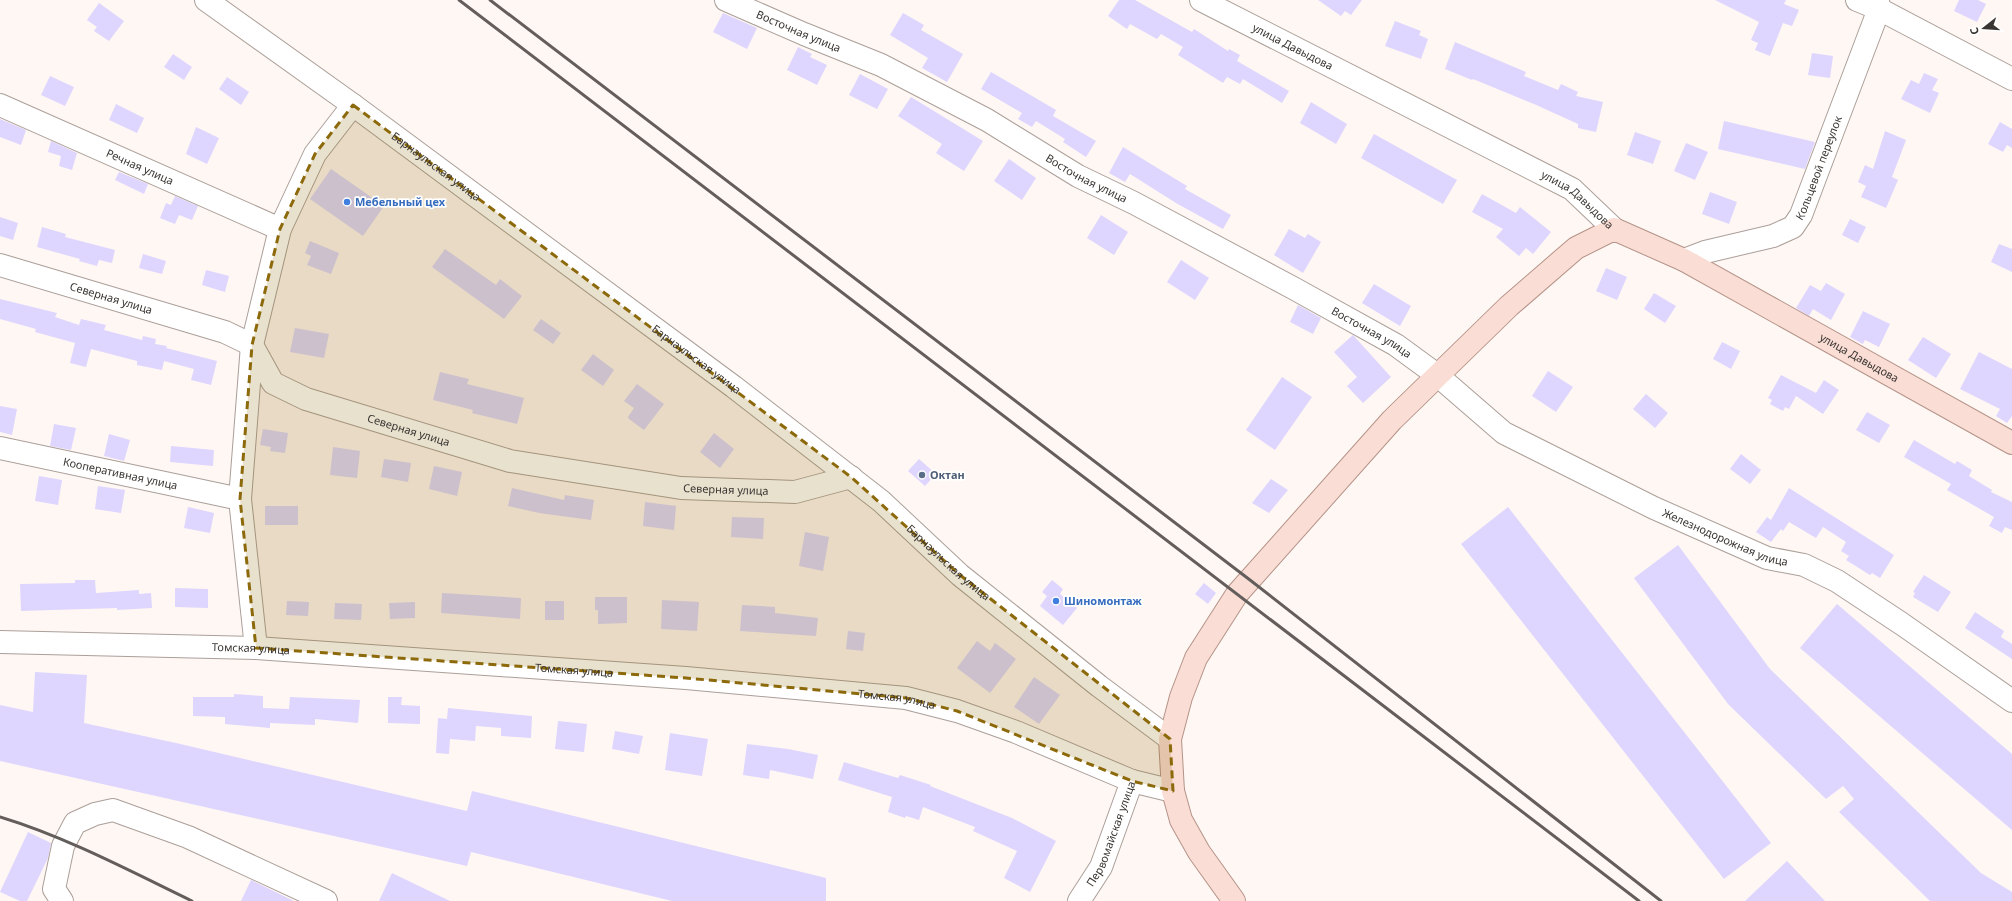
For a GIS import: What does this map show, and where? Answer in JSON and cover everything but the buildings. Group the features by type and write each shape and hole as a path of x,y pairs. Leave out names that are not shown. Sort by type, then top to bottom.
{"main road":[{"path":"1234,901 1195,846 1181,820 1173,791 1170,739 1181,698 1196,658 1237,594 1392,420 1509,306 1576,248 1614,229"},
{"name":"улица Давыдова","path":"1614,229 1684,260 2012,443"}],"street":[{"name":"Барнаульская улица","path":"206,0 353,105 734,387 851,477 881,502 960,575 1100,686 1170,739"},
{"name":"Восточная улица","path":"726,0 881,65 987,120 1078,176 1182,228 1396,345 1437,375"},
{"name":"улица Давыдова","path":"1201,0 1572,189 1614,229"},
{"path":"1857,0 1878,5 2012,79"},
{"name":"Кольцевой переулок","path":"1684,260 1705,252 1773,236 1794,227 1801,215 1878,5"},
{"name":"Речная улица","path":"0,105 280,230"},
{"path":"256,648 240,499 252,345 280,230 315,154 353,105"},
{"name":"Северная улица","path":"0,265 225,332 252,345 273,383 290,392 306,399 510,461 681,488 747,492 795,492 851,477"},
{"name":"Железнодорожная улица","path":"1437,375 1504,433 1565,465 1654,508 1766,558 1804,565 1837,581 1902,624 2012,701"},
{"name":"Кооперативная улица","path":"0,448 240,499"},
{"name":"Томская улица","path":"0,642 256,648 686,678 906,698 957,711 1016,732 1132,781"},
{"name":"Первомайская улица","path":"1079,901 1101,866 1132,781 1173,791"},
{"path":"62,901 54,889 63,846 75,823 94,814 113,810 188,837 326,901"}],"highlighted area":[{"path":"353,105 851,477 960,575 1170,739 1173,791 1132,781 957,711 906,698 686,678 256,648 240,499 252,345 280,229 315,154"}],"railway":[{"path":"459,0 1639,901"},
{"path":"490,0 1250,580 1661,901"},
{"path":"0,817 73,844 192,901"}],"place":[{"name":"Мебельный цех","path":"347,202"},
{"name":"Октан","path":"922,475"},
{"name":"Шиномонтаж","path":"1056,601"}]}
